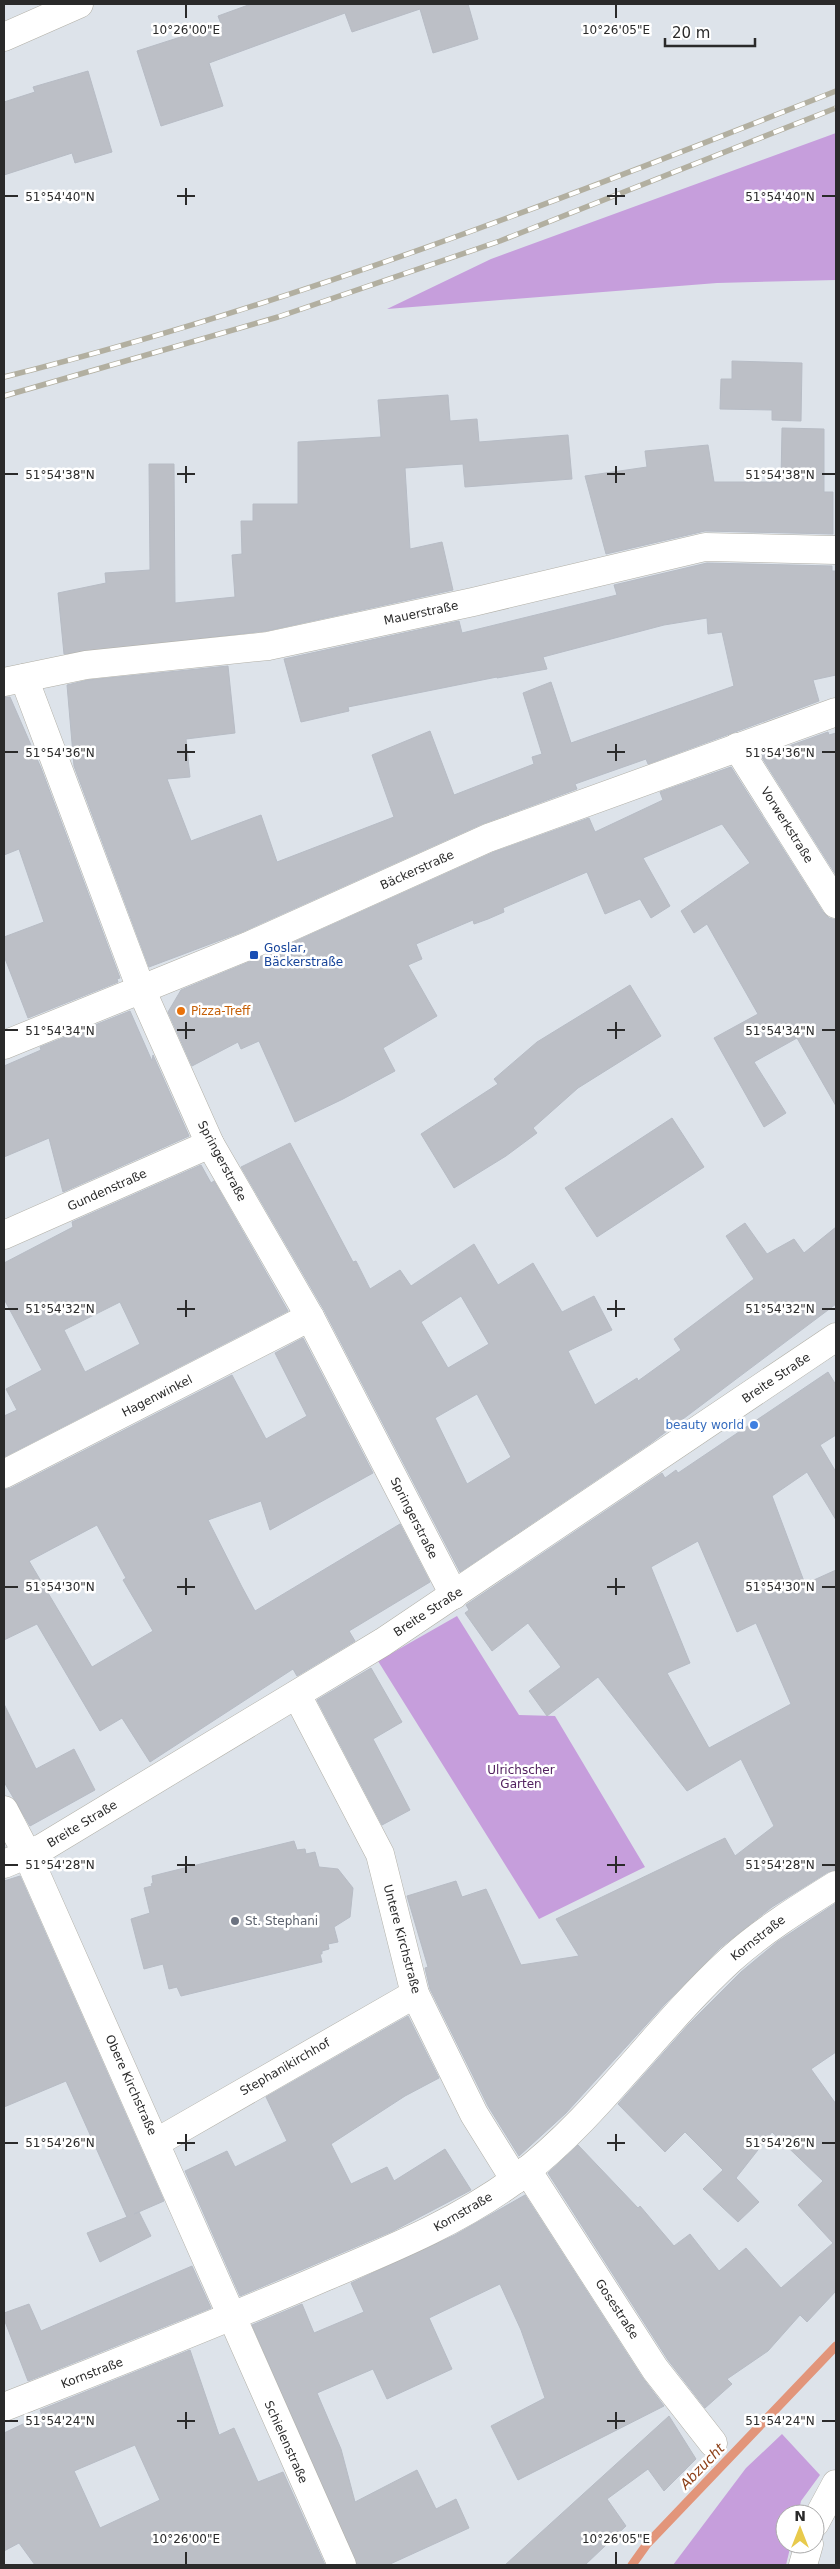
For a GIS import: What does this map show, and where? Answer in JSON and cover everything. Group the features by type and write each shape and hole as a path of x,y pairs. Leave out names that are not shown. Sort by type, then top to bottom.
{"street":[{"path":"4,37 79,4"},
{"name":"Mauerstraße","path":"14,680 86,665 268,646 472,602 705,547 836,550"},
{"name":"Springerstraße","path":"14,680 141,989 210,1144 310,1318 454,1595"},
{"name":"Bäckerstraße","path":"4,1045 248,946 488,838 836,712"},
{"name":"Vorwerkstraße","path":"737,747 836,904"},
{"name":"Gundenstraße","path":"4,1235 210,1144"},
{"name":"Hagenwinkel","path":"4,1474 310,1318"},
{"name":"Breite Straße","path":"15,1859 42,1848 297,1695 454,1595 833,1345"},
{"name":"Untere Kirchstraße","path":"297,1695 380,1854 415,1994 474,2114 521,2175"},
{"name":"Obere Kirchstraße","path":"4,1810 15,1859 156,2142 231,2318"},
{"name":"Kornstraße","path":"4,2407 231,2318 428,2232 521,2175 601,2101 728,1962 789,1914 836,1885"},
{"name":"Stephanikirchhof","path":"156,2142 415,1994"},
{"name":"Gosestraße","path":"521,2175 656,2370 713,2442"},
{"name":"Schielenstraße","path":"231,2318 342,2565"},
{"path":"825,2504 836,2484"}],"green space":[{"path":"836,133 836,280 717,283 387,309 491,259"},
{"name":"Ulrichscher Garten","path":"457,1616 519,1715 555,1716 645,1867 539,1919 378,1661"},
{"path":"782,2434 820,2475 800,2504 775,2504 775,2554 789,2554 786,2565 673,2565 746,2468"}],"building":[{"path":"251,4 468,4 478,39 433,53 420,9 352,32 345,13 209,63 223,106 161,126 137,51 221,24 218,16"},
{"path":"88,71 112,152 75,163 72,153 4,175 4,102 35,92 33,87"},
{"path":"732,361 802,363 801,421 772,420 772,410 720,409 721,379 732,379"},
{"path":"448,395 450,421 477,419 479,442 568,435 572,479 465,487 463,464 405,468 410,549 442,542 453,590 266,631 64,654 58,593 106,583 105,573 150,570 149,464 174,464 175,603 235,597 232,555 242,554 241,521 253,521 253,504 298,504 298,442 381,437 378,400"},
{"path":"782,428 824,429 824,492 833,492 833,534 705,531 606,554 585,476 647,467 645,451 708,445 714,482 781,482"},
{"path":"707,563 832,566 832,571 836,571 836,675 813,680 819,701 648,764 646,759 575,784 577,789 482,824 242,932 149,967 74,766 67,685 88,680 228,666 235,733 186,739 190,777 167,779 191,841 261,815 277,862 394,817 372,755 430,731 454,795 534,764 532,757 542,754 523,693 551,682 571,743 734,686 722,632 708,634 707,618 664,625 543,657 547,669 497,677 348,707 349,711 301,722 284,659 459,621 462,633 617,595 614,585"},
{"path":"4,697 10,697 41,768 120,978 117,979 118,982 28,1018 4,956 4,937 44,922 19,849 4,855"},
{"path":"828,732 829,735 836,733 836,875 761,756"},
{"path":"731,767 823,912 829,918 836,920 836,1106 797,1038 754,1062 786,1113 764,1127 714,1038 758,1014 707,924 694,933 681,911 750,863 722,824 643,858 670,906 651,918 640,899 605,914 587,872 503,908 504,912 488,919 474,924 473,920 416,944 422,959 408,965 437,1016 383,1048 395,1071 295,1122 259,1041 241,1049 238,1042 192,1066 168,1012 181,990 254,960 494,852 589,818 595,832 663,800 660,792"},
{"path":"630,985 661,1036 578,1088 533,1128 537,1133 506,1156 454,1188 421,1134 498,1084 494,1079 537,1042"},
{"path":"130,1011 152,1061 153,1055 189,1136 63,1192 49,1138 4,1157 4,1066 41,1050 40,1047"},
{"path":"672,1118 704,1167 597,1237 565,1188"},
{"path":"290,1143 353,1262 356,1261 370,1289 400,1270 411,1286 474,1244 498,1285 533,1263 562,1312 594,1296 612,1330 568,1351 595,1405 637,1378 638,1381 681,1350 674,1339 754,1279 726,1236 745,1223 767,1254 794,1239 804,1253 836,1227 836,1304 651,1443 460,1572 324,1310 241,1167","holes":["461,1296 489,1344 448,1368 421,1322","477,1394 511,1457 467,1484 435,1418"]},
{"path":"201,1165 211,1183 214,1181 288,1311 4,1457 4,1416 17,1410 6,1389 42,1370 4,1299 4,1263 73,1227 72,1222","holes":["120,1302 140,1344 85,1372 64,1330"]},
{"path":"303,1338 373,1473 270,1530 261,1501 208,1520 255,1611 400,1524 430,1582 349,1631 355,1641 297,1676 293,1669 150,1762 122,1718 100,1731 37,1624 4,1640 4,1490 232,1375 266,1439 307,1416 275,1353","holes":["97,1525 126,1578 123,1580 153,1631 92,1667 29,1561"]},
{"path":"828,1372 836,1385 836,1435 820,1445 836,1472 836,1520 807,1472 772,1496 805,1584 836,1570 836,1870 828,1872 772,1907 720,1948 665,2004 566,2113 519,2156 488,2106 430,1989 425,1968 428,1967 407,1896 456,1881 462,1897 486,1889 521,1965 579,1956 556,1919 725,1838 735,1856 774,1826 741,1759 687,1791 598,1677 547,1716 529,1691 561,1667 528,1623 492,1651 465,1613 469,1610 466,1605 662,1473 665,1478 676,1470 678,1473","holes":["698,1541 737,1632 756,1623 791,1704 709,1748 667,1673 690,1663 651,1567"]},
{"path":"371,1668 402,1722 373,1739 410,1810 382,1825 317,1700"},
{"path":"4,1704 36,1769 74,1749 95,1790 30,1826 4,1782"},
{"name":"St. Stephani","path":"294,1841 297,1850 305,1849 306,1854 315,1852 319,1867 338,1869 353,1888 350,1917 334,1927 338,1942 328,1944 329,1949 322,1951 322,1954 320,1954 322,1962 181,1996 177,1987 169,1989 163,1964 144,1969 131,1919 150,1913 144,1888 152,1886 152,1876"},
{"path":"20,1876 164,2201 134,2214 139,2212 151,2236 100,2262 87,2233 127,2217 66,2081 4,2107 4,1881"},
{"path":"836,1903 836,2052 811,2069 836,2104 836,2291 807,2322 800,2315 768,2351 727,2379 732,2384 705,2408 668,2360 548,2173 578,2145 638,2208 640,2206 674,2246 690,2234 719,2271 746,2248 781,2288 833,2243 798,2205 823,2181 772,2132 736,2178 759,2202 738,2222 703,2189 723,2170 685,2132 665,2152 618,2104 688,2025 741,1972 777,1942"},
{"path":"408,2016 439,2078 405,2096 331,2144 351,2184 387,2167 394,2181 445,2149 471,2190 393,2231 240,2296 185,2171 227,2151 235,2167 287,2141 266,2097"},
{"path":"525,2195 642,2377 664,2406 518,2480 491,2426 545,2398 521,2330 500,2284 429,2318 452,2369 387,2399 373,2369 317,2393 341,2449 355,2502 417,2470 436,2509 456,2499 469,2528 388,2565 357,2565 252,2325 302,2304 314,2333 364,2312 351,2283 455,2235"},
{"path":"192,2266 211,2308 28,2381 4,2319 4,2313 29,2304 41,2331"},
{"path":"190,2350 219,2435 234,2428 258,2482 283,2472 325,2565 35,2565 19,2543 4,2551 4,2433 42,2415 40,2410","holes":["135,2445 160,2500 100,2528 74,2471"]},
{"path":"669,2416 696,2459 664,2491 648,2469 607,2499 626,2526 585,2565 505,2565"}],"waterway":[{"name":"Abzucht","path":"632,2565 647,2544 836,2346"}],"railway":[{"path":"4,377 216,318 321,284 528,210 836,91"},
{"path":"4,396 278,317 500,241 836,108"}],"place":[{"name":"Goslar, Bäckerstraße","path":"254,955"},
{"name":"Pizza-Treff","path":"181,1011"},
{"name":"beauty world","path":"754,1425"},
{"name":"St. Stephani","path":"235,1921"}]}
